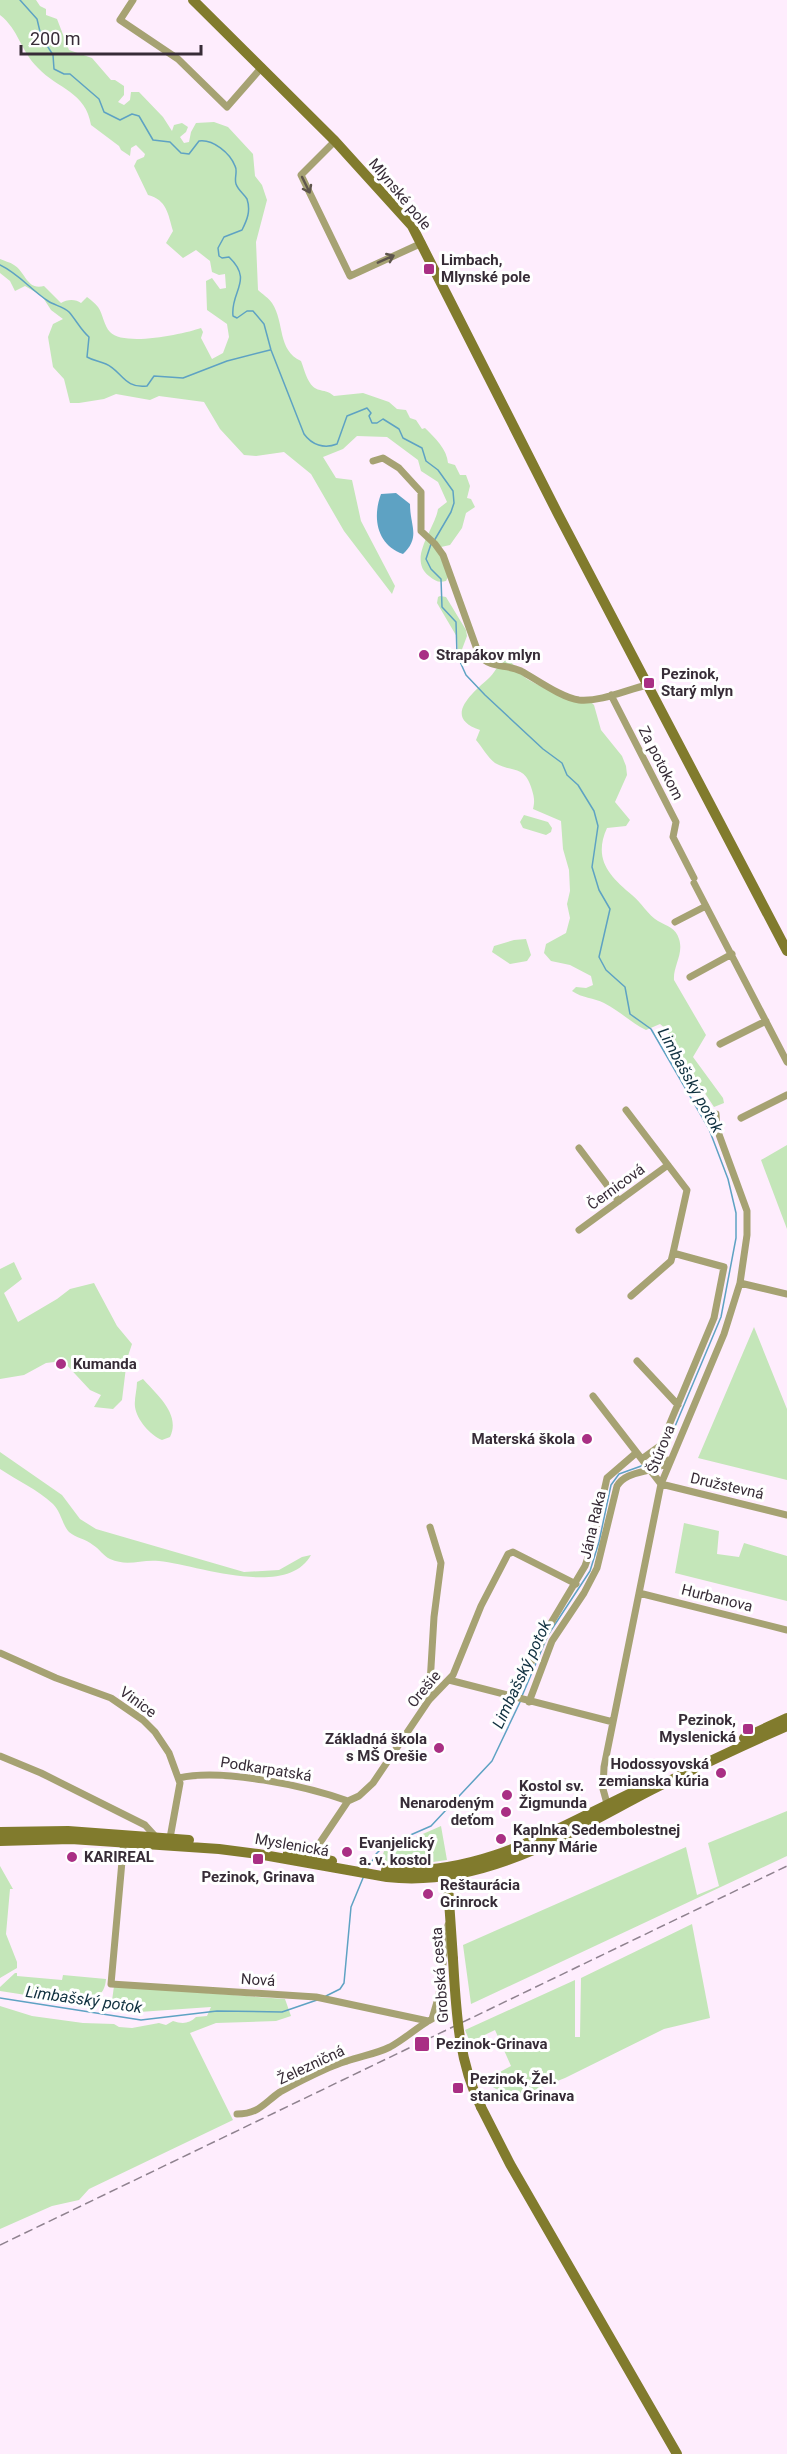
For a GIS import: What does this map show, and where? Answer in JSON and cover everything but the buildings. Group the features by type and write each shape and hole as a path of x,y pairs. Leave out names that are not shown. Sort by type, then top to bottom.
{"street":[{"path":"133,0 120,20 178,59 227,107 262,67"},
{"name":"Mlynské pole","path":"193,0 335,141 412,226 558,514 787,951"},
{"path":"335,141 301,175 350,276 422,243"},
{"path":"373,460 385,459 399,468 419,489 423,497 421,531 443,555 479,655 485,661 492,666 520,671 576,700 591,700 647,685"},
{"name":"Za potokom","path":"611,695 676,822 673,837 706,906 787,1062"},
{"path":"675,922 706,906"},
{"path":"690,977 732,954"},
{"path":"720,1044 766,1021"},
{"path":"741,1118 787,1095"},
{"path":"626,1110 687,1190 670,1262 631,1296"},
{"name":"Štúrova","path":"609,1809 603,1778 661,1484 724,1334 740,1283 747,1234 747,1211 717,1129 716,1114"},
{"path":"579,1148 619,1201"},
{"name":"Černicová","path":"579,1230 668,1165"},
{"path":"643,1458 660,1445 678,1405 714,1318 724,1267 673,1253"},
{"path":"740,1283 786,1295"},
{"path":"637,1361 678,1405"},
{"path":"593,1396 661,1484"},
{"path":"516,1698 548,1628 576,1584 591,1549 607,1478 636,1453"},
{"path":"652,1470 662,1467 673,1456"},
{"name":"Jána Raka","path":"527,1701 552,1641 584,1593 597,1568 617,1486 627,1477 652,1470"},
{"name":"Družstevná","path":"661,1484 787,1515"},
{"path":"429,1700 433,1629 441,1563 430,1527"},
{"name":"Orešie","path":"311,1856 348,1801 373,1783 429,1700 449,1680 461,1660 490,1587 510,1552 576,1584"},
{"name":"Hurbanova","path":"639,1593 787,1630"},
{"name":"Vinice","path":"0,1653 56,1678 111,1698 131,1711 161,1738 173,1760 179,1788 170,1838"},
{"path":"449,1680 613,1722"},
{"name":"Myslenická","path":"5,1836 68,1831 145,1844 258,1854 367,1871 447,1873 492,1867 787,1718"},
{"name":"Myslenická","path":"609,1809 787,1726"},
{"path":"0,1756 41,1773 145,1825 156,1837 145,1844"},
{"name":"Podkarpatská","path":"178,1778 201,1773 223,1775 313,1789 348,1801"},
{"name":"Myslenická","path":"124,1839 156,1837 233,1844 311,1856 367,1871"},
{"name":"Nová","path":"124,1839 111,1984 316,1997 428,2020"},
{"name":"Grobská cesta","path":"447,1873 456,2013 462,2049 472,2085 500,2144 677,2454"},
{"path":"428,2020 434,2015 438,1997 444,1965 445,1937 451,1910"},
{"name":"Železničná","path":"237,2114 247,2114 265,2106 279,2093 346,2061 390,2047 428,2020"}],"green space":[{"path":"0,0 36,0 46,9 46,15 57,19 69,50 92,58 111,80 124,86 124,95 118,102 124,105 130,100 131,92 139,92 163,117 172,131 174,125 182,123 188,127 180,137 184,143 189,142 196,123 214,122 228,127 253,154 255,176 262,185 267,200 256,242 258,290 271,301 276,311 288,350 301,361 307,378 316,389 329,392 334,396 363,393 389,402 397,409 406,410 410,418 416,420 422,429 425,428 440,444 448,463 455,465 460,475 466,475 470,486 467,498 471,499 475,507 466,513 462,528 450,545 441,547 439,553 448,577 446,581 439,582 431,578 423,569 421,553 438,509 447,502 438,482 421,471 418,460 387,437 357,436 343,449 323,457 336,478 352,480 361,521 395,586 392,594 344,531 311,474 284,452 256,456 244,455 220,429 204,402 159,396 150,400 116,394 104,399 70,403 64,379 53,367 48,337 53,324 63,319 51,310 42,296 25,286 15,291 10,281 0,273 0,259 18,268 34,286 44,286 61,303 71,300 81,303 87,297 98,307 110,332 117,336 128,339 154,338 201,328 203,332 201,338 212,359 223,353 229,337 227,324 207,310 206,281 212,278 220,289 226,288 225,274 219,275 212,272 210,261 196,250 183,258 166,243 173,231 168,213 159,200 148,195 134,166 137,160 145,154 136,145 131,148 130,156 91,125 88,114 77,98 46,75 32,61 11,27 0,15"},
{"path":"440,596 446,597 466,630 467,636 461,652 458,651 457,637 437,603"},
{"path":"507,660 524,677 535,683 558,693 591,702 594,705 601,730 622,756 627,775 615,802 630,820 626,826 607,828 603,839 603,858 616,881 654,918 678,935 680,950 674,980 706,1035 693,1057 723,1098 724,1103 714,1107 675,1048 666,1029 660,1024 646,1030 604,1003 572,991 576,987 586,988 593,985 591,976 570,965 551,961 544,953 546,944 566,933 570,918 567,904 570,891 569,870 563,849 561,821 533,809 533,795 526,776 517,770 492,761 476,740 480,730 469,725 463,718 462,711 464,704 476,690 499,665"},
{"path":"524,815 548,822 552,828 551,832 546,835 523,828 520,822"},
{"path":"526,939 531,955 527,961 510,964 492,952 494,946"},
{"path":"787,1145 787,1229 761,1160"},
{"path":"14,1262 22,1279 4,1293 18,1322 70,1289 94,1283 117,1326 132,1344 127,1359 122,1400 113,1409 94,1407 101,1395 90,1390 63,1361 46,1363 24,1375 0,1379 0,1269"},
{"path":"754,1327 787,1409 787,1480 698,1458"},
{"path":"143,1379 161,1398 170,1413 173,1429 170,1437 162,1440 157,1438 138,1417 135,1404 137,1382"},
{"path":"0,1452 62,1495 80,1519 96,1529 244,1572 279,1570 302,1557 311,1555 299,1568 282,1575 262,1577 240,1576 159,1561 129,1563 117,1561 108,1558 98,1548 69,1532 53,1504 34,1489 0,1469"},
{"path":"684,1523 719,1531 717,1554 739,1557 744,1543 787,1556 787,1601 675,1573"},
{"path":"787,1811 787,1856 471,2004 463,1945 686,1847 697,1895 719,1886 708,1843"},
{"path":"441,1826 447,1860 426,1863 381,1861 384,1851"},
{"path":"0,1866 13,1889 10,1889 6,1934 17,1962 17,1968 0,1978"},
{"path":"692,1924 710,2018 664,2029 565,2078 507,2101 503,2093 486,2083 485,2080 511,2066 495,2030 470,2042 465,2030 575,1980 575,2037 580,2037 581,1978"},
{"path":"15,1973 17,1976 62,1980 63,1975 106,1979 103,1990 97,1997 88,2002 78,2003 0,1991 0,1987"},
{"path":"114,1986 285,1999 291,2016 276,2021 216,2023 190,2033 233,2120 89,2189 79,2200 52,2206 0,2229 0,2006 32,2016 83,2023 114,2024 119,2027 132,2028 159,2023 166,2025 173,2021 188,2022 196,2017 207,2016 211,2007 139,2012 111,2008"}],"water":[{"path":"396,493 410,504 413,537 403,554 387,544 377,521 381,494"}],"waterway":[{"name":"Limbašský potok","path":"20,0 37,19 41,36 53,55 54,69 70,74 99,99 104,112 120,120 132,114 139,116 153,140 170,142 181,153 189,154 199,141 204,141 220,148 233,161 236,168 236,184 247,199 249,208 242,230 224,237 218,248 219,256 229,257 240,273 233,316 237,318 247,311 253,311 264,324 271,350 304,434 311,441 323,446 337,444 347,416 367,408 371,413 369,416 372,423 383,419 399,429 403,438 422,448 426,461 438,470 453,491 454,503 451,512 434,541"},
{"path":"0,265 48,301 69,312 89,337 87,357 111,367 133,385 147,386 154,376 183,378 227,361 270,350"},
{"name":"Limbašský potok","path":"431,544 426,559 431,569 441,579 442,607 456,622 457,655 466,675 543,749 562,763 567,775 578,785 594,811 598,826 592,867 599,890 610,909 599,957 606,970 625,987 630,1014 651,1029 709,1129 728,1179 736,1213 736,1238 721,1317 668,1443 658,1457 648,1463"},
{"name":"Limbašský potok","path":"522,1696 548,1635 590,1571 599,1542 611,1485 619,1474 644,1465"},
{"name":"Limbašský potok","path":"368,1868 383,1847 431,1826 492,1761 521,1700"},
{"name":"Limbašský potok","path":"326,1996 340,1989 344,1983 351,1907 363,1878"},
{"name":"Limbašský potok","path":"0,1998 141,2020 217,2011 282,2012 317,2000"}],"railway":[{"path":"0,2245 787,1866"}],"place":[{"name":"Limbach, Mlynské pole","path":"429,269"},
{"name":"Strapákov mlyn","path":"424,655"},
{"name":"Pezinok, Starý mlyn","path":"649,683"},
{"name":"Kumanda","path":"61,1364"},
{"name":"Materská škola","path":"587,1439"},
{"name":"Pezinok, Myslenická","path":"748,1729"},
{"name":"Základná škola s MŠ Orešie","path":"439,1748"},
{"name":"Hodossyovská zemianska kúria","path":"721,1773"},
{"name":"Kostol sv. Žigmunda","path":"507,1795"},
{"name":"Nenarodeným deťom","path":"506,1812"},
{"name":"Kaplnka Sedembolestnej Panny Márie","path":"501,1839"},
{"name":"Evanjelický a. v. kostol","path":"347,1852"},
{"name":"KARIREAL","path":"72,1857"},
{"name":"Pezinok, Grinava","path":"258,1859"},
{"name":"Reštaurácia Grinrock","path":"428,1894"},
{"name":"Pezinok-Grinava","path":"422,2044"},
{"name":"Pezinok, Žel. stanica Grinava","path":"458,2088"}]}
